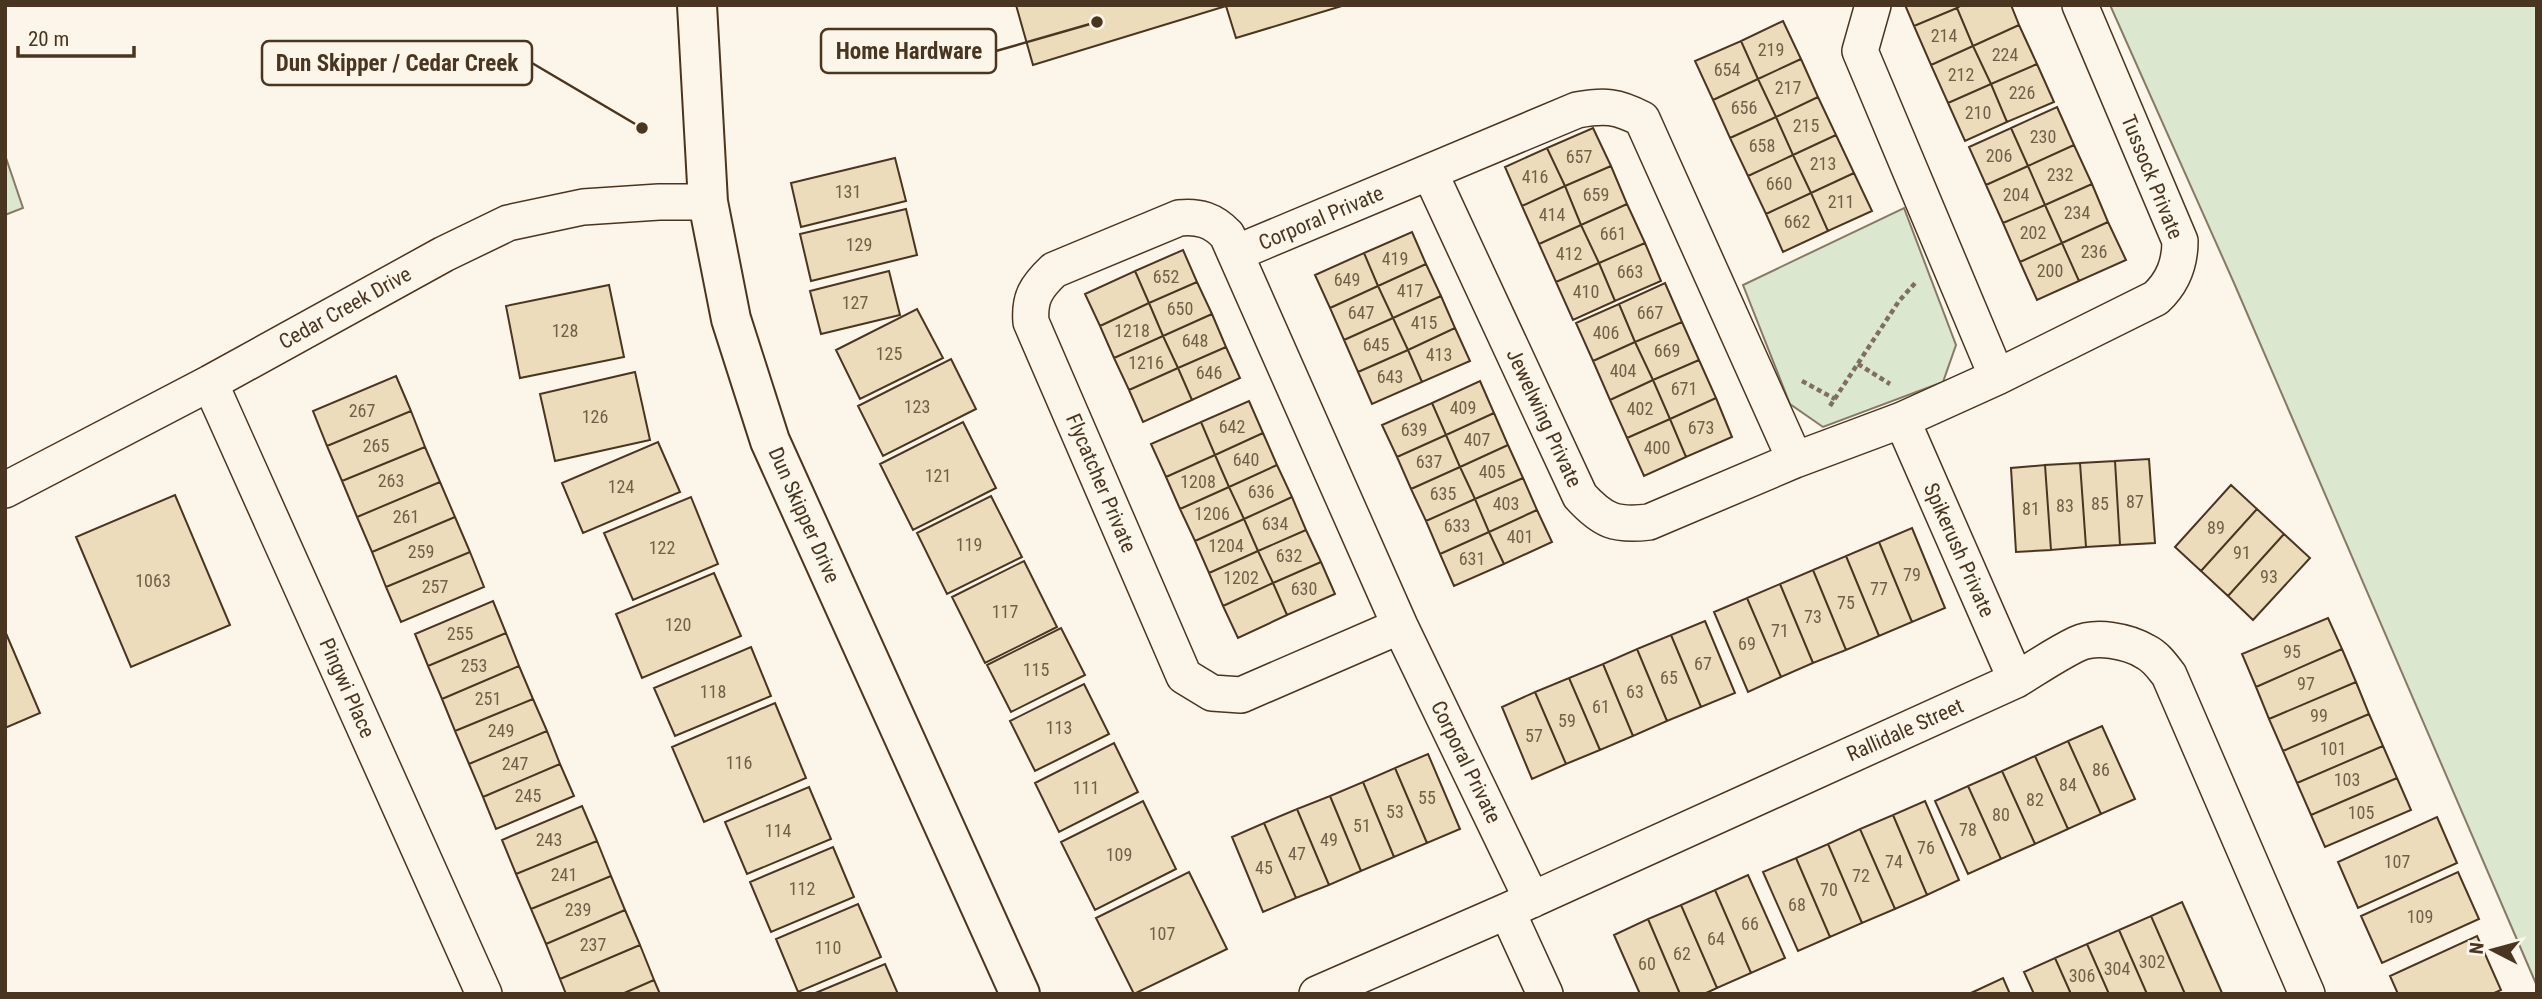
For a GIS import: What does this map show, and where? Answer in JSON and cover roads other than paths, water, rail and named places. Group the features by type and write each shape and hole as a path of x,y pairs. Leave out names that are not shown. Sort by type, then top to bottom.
{"street":[{"name":"Dun Skipper Drive","path":"696,5 708,202 731,319 770,440 1020,994"},
{"path":"1873,5 1860,51 1997,377"},
{"name":"Tussock Private","path":"1902,420 1997,377 2156,298 2166,288 2180,258 2180,241 2080,5"},
{"name":"Corporal Private","path":"1545,994 1519,905 1236,253 1577,110 1615,107 1642,119 1795,460"},
{"name":"Jewelwing Private","path":"1430,173 1580,496 1597,514 1612,522 1649,523 1795,460 1902,420"},
{"name":"Cedar Creek Drive","path":"5,490 210,383 444,254 508,223 583,207 708,202"},
{"name":"Flycatcher Private","path":"1236,253 1227,235 1217,224 1192,217 1179,218 1054,270 1040,285 1030,305 1031,322 1184,676 1212,693 1241,695 1400,626"},
{"name":"Pingwi Place","path":"210,383 484,994"},
{"name":"Spikerush Private","path":"1902,420 2016,680"},
{"name":"Rallidale Street","path":"1317,994 2016,680 2080,643 2089,641 2115,642 2138,648 2157,659 2169,675 2307,994"}],"place":[{"name":"Home Hardware","path":"1097,22"},
{"name":"Dun Skipper / Cedar Creek","path":"642,128"}]}
